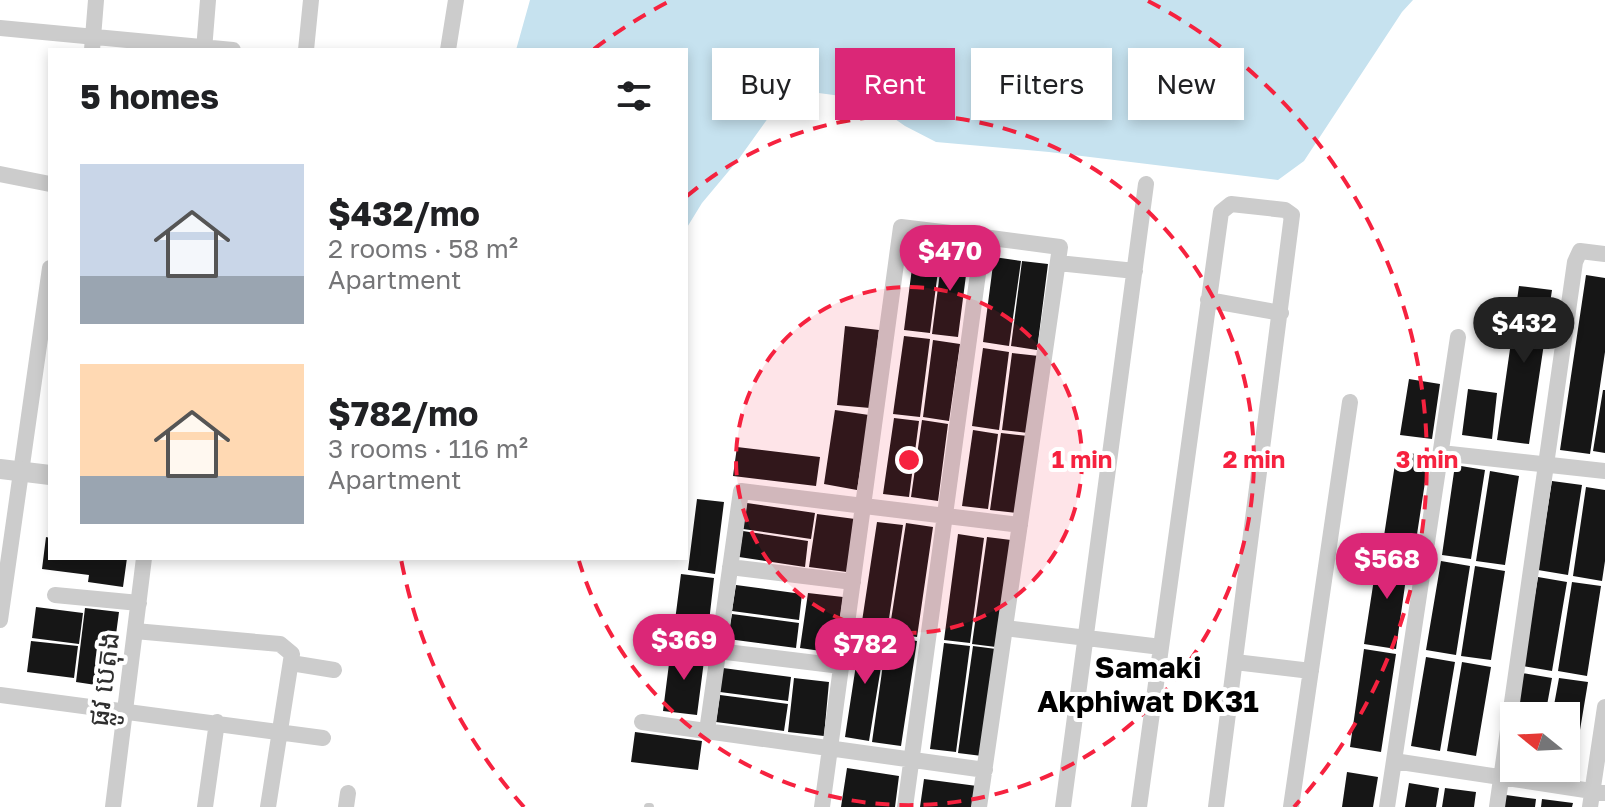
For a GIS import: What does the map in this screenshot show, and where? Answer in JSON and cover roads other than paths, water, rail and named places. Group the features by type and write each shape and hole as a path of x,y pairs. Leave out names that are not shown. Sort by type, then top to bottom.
{"street":[{"path":"92,43 96,0"},
{"path":"0,28 92,43 204,48 208,0"},
{"path":"306,48 311,0"},
{"path":"448,48 456,0"},
{"path":"0,174 48,184"},
{"path":"1063,807 1146,184"},
{"path":"1139,807 1221,212 1231,204 1285,210 1292,215 1216,807"},
{"path":"822,807 901,227 1060,247 979,807"},
{"path":"905,807 983,237"},
{"path":"1512,702 1575,262 1580,251 1605,254"},
{"path":"1058,263 1135,271"},
{"path":"0,620 10,470 48,278"},
{"path":"1208,300 1281,313"},
{"path":"1387,807 1458,337"},
{"path":"1291,807 1350,402"},
{"path":"1441,453 1605,471"},
{"path":"10,470 48,475"},
{"path":"707,731 741,491 1020,525"},
{"name":"ផ្លូវ បេតុង","path":"113,807 144,560"},
{"path":"730,567 853,582"},
{"path":"55,595 139,603"},
{"path":"1005,628 1161,647"},
{"path":"135,631 280,644 292,654 268,807"},
{"path":"718,651 841,666"},
{"path":"1235,662 1311,671"},
{"path":"291,663 334,670"},
{"path":"0,695 323,738"},
{"path":"1521,782 1596,797 1605,707"},
{"path":"205,807 217,722"},
{"path":"642,722 985,770"},
{"path":"1394,761 1500,778"},
{"path":"1497,807 1500,782"}],"water":[{"path":"530,0 1413,0 1304,161 1278,180 1049,152 936,142 896,120 955,120 955,48 835,48 835,95 819,93 819,48 712,48 712,120 767,120 688,226 688,48 517,48"}],"district":[{"name":"Samaki Akphiwat DK31","path":"1148,684"}]}
